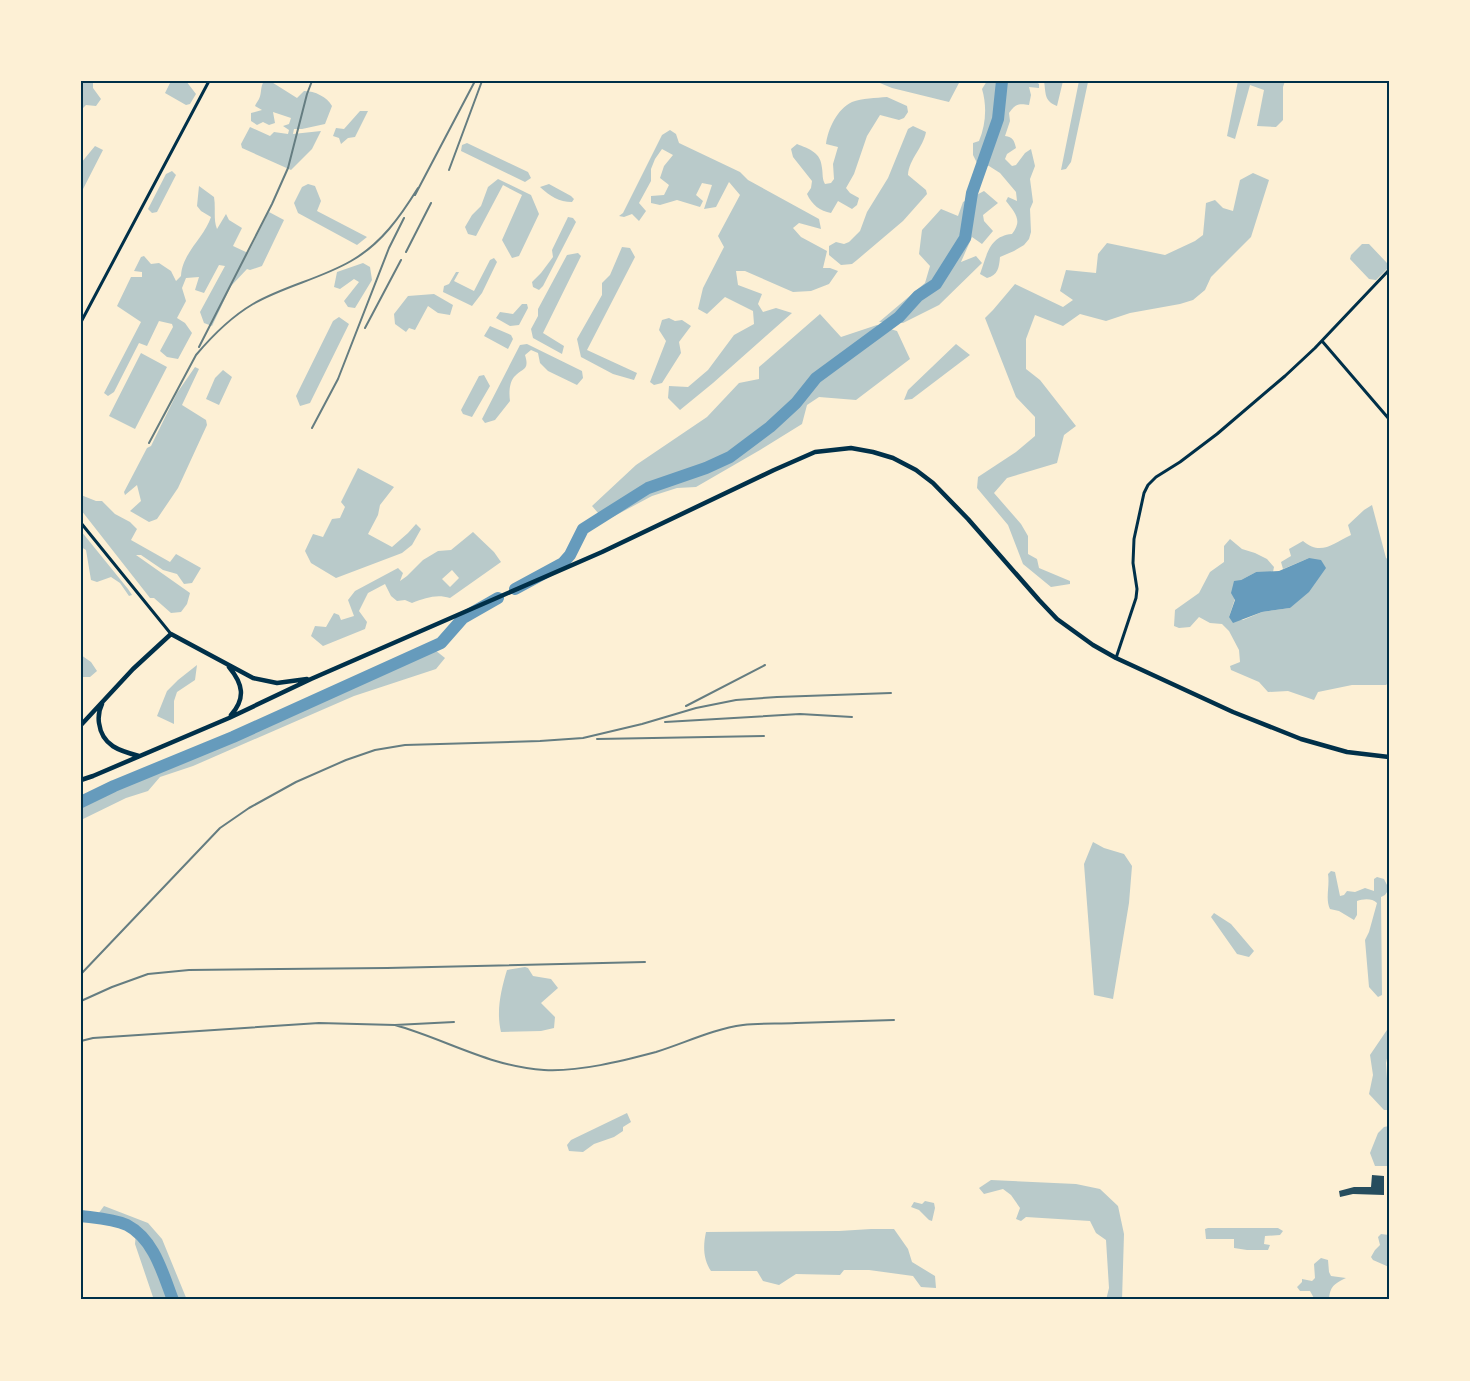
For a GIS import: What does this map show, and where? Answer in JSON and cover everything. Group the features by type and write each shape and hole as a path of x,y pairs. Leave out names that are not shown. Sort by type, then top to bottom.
{"main road":[{"path":"81,780 229,718 311,679 602,552 815,452 850,448 873,452 901,462 916,470 933,483 968,519 1038,600 1057,618 1094,645 1116,658 1233,712 1301,739 1347,752 1389,757"},
{"path":"81,725 133,669 171,634 253,678 278,683 311,679"},
{"path":"228,666 240,682 241,691 241,702 229,718"},
{"path":"107,696 100,706 98,716 101,733 105,741 112,747 140,756"}],"street":[{"path":"81,322 209,81"},
{"path":"1116,658 1136,598 1137,589 1133,563 1134,539 1144,493 1148,485 1156,477 1180,462 1217,434 1285,376 1322,341 1389,270"},
{"path":"1322,341 1389,419"},
{"path":"81,523 171,634"}],"shaded area":[{"path":"82,81 93,81 93,88 101,99 96,106 86,105 81,110 81,93 83,90"},
{"path":"171,81 186,81 196,94 190,104 186,105 165,93"},
{"path":"264,81 270,81 297,98 304,91 316,93 324,97 332,106 325,124 294,129 293,134 321,131 312,149 291,170 242,148 241,144 250,127 270,136 274,132 288,134 289,130 283,126 289,124 291,118 273,112 275,123 269,125 263,122 257,125 251,121 251,113 262,110 255,106 260,97"},
{"path":"875,81 960,81 949,102 892,88"},
{"path":"987,81 1035,81 1039,84 1039,88 1029,87 1031,95 1029,105 1018,105 1009,113 1010,121 1005,136 1013,139 1015,143 1016,148 1007,154 1005,159 1012,166 1016,165 1025,153 1031,149 1035,166 1030,179 1033,202 1030,209 1031,232 1029,239 1024,245 1000,257 997,271 994,275 987,278 980,274 990,248 998,238 1012,234 1017,225 1015,213 1006,201 1008,197 1017,201 1016,192 1000,173 989,166 977,163 973,155 973,143 979,141 983,128 985,108 982,89"},
{"path":"1044,81 1063,81 1057,106 1048,99"},
{"path":"1079,81 1088,82 1071,162 1066,169 1061,170"},
{"path":"1238,81 1285,81 1283,87 1283,120 1276,127 1257,126 1264,90 1250,85 1235,139 1227,136"},
{"path":"887,97 907,106 908,112 904,118 899,120 880,115 867,136 854,174 846,188 850,193 859,198 857,205 852,209 838,201 831,213 823,211 811,201 807,194 811,188 812,181 793,157 791,149 797,144 814,152 821,163 825,184 831,183 834,179 833,164 838,147 826,144 831,126 838,114 852,102"},
{"path":"360,111 368,111 355,137 348,138 341,144 339,138 333,136 336,128 344,129"},
{"path":"913,126 926,132 908,175 926,190 927,194 903,221 857,260 852,264 841,265 829,255 829,246 836,242 844,244 849,242 860,231 867,212 888,178 908,129"},
{"path":"670,130 676,134 679,143 740,172 748,180 819,219 821,229 799,223 793,228 801,237 827,251 823,268 838,271 829,284 811,291 793,292 745,271 736,271 738,285 762,294 758,304 763,312 776,308 792,313 680,410 668,398 669,386 688,387 708,370 734,335 754,324 753,311 725,297 707,314 698,309 703,288 724,247 718,236 740,195 729,182 716,207 704,209 712,185 702,183 696,195 703,201 700,207 677,200 660,205 651,203 651,196 664,195 669,185 660,178 664,166 673,155 662,149 655,159 651,169 651,181 639,203 646,211 639,221 632,214 624,217 619,216 623,213 662,135"},
{"path":"467,143 528,172 531,178 525,182 461,151 462,145"},
{"path":"95,146 103,150 81,193 81,163"},
{"path":"172,171 176,175 157,212 152,213 148,209 166,174"},
{"path":"1253,173 1269,180 1251,237 1211,277 1205,290 1193,300 1130,313 1106,321 1080,314 1063,326 1035,315 1026,339 1026,369 1040,380 1076,426 1064,435 1057,463 1007,478 994,493 1021,524 1028,536 1028,554 1037,559 1039,568 1070,581 1070,584 1051,587 1023,564 1008,525 977,488 978,477 1016,452 1035,436 1035,417 1016,397 985,318 1015,284 1063,307 1073,300 1060,291 1066,270 1096,273 1098,254 1107,243 1165,255 1195,241 1203,235 1206,203 1215,200 1223,208 1233,211 1240,180"},
{"path":"498,179 531,195 539,214 519,256 512,258 502,240 522,195 503,185 476,236 468,234 465,227 472,215 481,206 488,187"},
{"path":"308,184 315,186 321,201 317,211 367,237 357,245 298,213 294,203 302,187"},
{"path":"549,184 571,196 574,199 572,202 555,198 540,187"},
{"path":"199,186 214,197 217,229 226,214 229,220 242,228 233,246 248,253 269,212 284,220 262,266 250,270 247,269 231,286 212,326 204,323 200,312 225,266 219,265 204,293 195,290 199,277 186,278 182,288 186,301 177,318 185,323 192,333 178,359 167,357 160,351 173,327 172,324 159,321 147,346 139,343 114,392 108,396 104,393 141,322 117,306 131,277 142,277 142,272 134,271 141,257 144,256 151,264 159,263 171,271 176,281 181,276 185,260 204,232 211,217 197,206"},
{"path":"984,191 998,203 983,215 984,221 993,231 982,244 972,237 961,262 976,256 982,263 939,305 903,323 879,322 925,283 930,266 919,254 922,230 941,209 958,216 963,202"},
{"path":"568,217 573,218 576,222 543,286 539,290 533,287 532,282 553,257 552,250"},
{"path":"1362,244 1369,244 1387,263 1388,268 1376,280 1369,279 1350,259 1351,255"},
{"path":"622,247 630,248 635,257 587,350 637,373 634,380 613,374 581,357 577,339 602,295 602,283 610,275"},
{"path":"578,253 581,256 543,333 564,346 562,354 533,338 531,329 538,316 538,309 567,255"},
{"path":"494,258 497,262 482,293 472,306 443,292 444,286 449,284 456,272 459,272 454,281 474,291 490,260"},
{"path":"363,263 370,267 372,280 355,308 348,307 344,301 359,282 354,279 340,289 334,287 337,272"},
{"path":"434,294 453,305 450,315 438,313 428,306 415,330 409,328 406,332 395,324 394,314 408,296"},
{"path":"522,304 527,304 528,308 519,325 510,326 496,318 500,312 513,314"},
{"path":"820,314 841,337 877,325 897,331 910,359 856,400 819,397 807,405 802,424 696,487 677,488 652,496 605,521 592,506 636,465 707,417 739,383 759,379 759,367"},
{"path":"339,317 349,324 310,403 300,406 296,396 333,321"},
{"path":"669,318 675,321 682,320 691,326 679,342 681,353 662,383 654,385 650,382 666,341 659,330 662,320"},
{"path":"490,326 511,335 513,339 508,349 484,336"},
{"path":"527,344 582,371 583,378 577,385 548,371 540,363 538,353 531,350 525,355 526,367 511,382 510,401 495,420 485,423 482,419 520,345"},
{"path":"956,344 970,355 912,399 904,400 908,390"},
{"path":"141,353 167,367 135,429 109,416"},
{"path":"195,367 199,369 182,405 206,420 207,425 178,488 157,519 149,522 130,511 141,501 137,485 125,495 124,492 147,448 151,446 177,393"},
{"path":"223,370 232,377 219,405 206,399 215,378"},
{"path":"484,375 490,386 472,417 463,414 461,410 479,376"},
{"path":"358,468 394,487 380,505 378,515 368,534 392,547 416,524 421,529 412,545 402,553 336,578 311,563 305,551 313,534 323,537 332,519 340,518 345,507 341,502"},
{"path":"81,495 96,501 102,501 115,514 130,522 137,529 131,540 170,562 176,554 201,568 192,583 184,584 177,574 163,570 141,555 136,555 190,593 187,604 181,612 171,613 154,598 150,598 81,510"},
{"path":"1372,505 1386,558 1389,560 1389,682 1386,685 1352,685 1318,692 1314,700 1288,691 1268,692 1259,682 1231,670 1230,666 1240,662 1239,650 1229,631 1222,624 1210,623 1199,617 1190,627 1179,628 1174,626 1175,610 1199,593 1210,572 1224,562 1224,546 1230,539 1242,549 1267,559 1274,567 1273,572 1256,572 1241,580 1229,617 1243,620 1262,612 1290,608 1309,558 1283,569 1281,562 1291,556 1289,549 1303,541 1315,548 1327,547 1351,535 1348,525"},
{"path":"81,531 132,595 129,596 120,583 111,577 97,582 91,580 86,550 81,547"},
{"path":"473,532 494,552 501,562 450,598 426,598 412,603 405,600 397,601 391,596 385,584 368,593 359,611 367,622 365,629 323,646 311,636 315,626 326,627 334,613 339,615 341,620 354,616 348,600 355,591 398,568 403,573 400,581 423,560 438,551 451,550","holes":["452,570 459,578 450,587 442,579"]},
{"path":"435,650 445,658 436,669 354,696 193,766 160,777 148,791 126,798 81,820 81,806 121,786 217,747"},
{"path":"81,655 91,662 97,671 90,677 83,677 81,675"},
{"path":"197,665 195,680 177,692 174,701 174,724 157,716 167,691"},
{"path":"1093,842 1104,848 1124,854 1132,866 1129,903 1113,999 1094,995 1084,864"},
{"path":"1331,871 1335,872 1340,896 1344,895 1347,891 1355,892 1365,888 1374,891 1374,879 1377,877 1384,879 1389,889 1381,897 1382,995 1378,997 1369,987 1365,940 1377,903 1365,899 1357,901 1357,915 1354,920 1339,911 1330,909 1328,901 1328,874"},
{"path":"1214,913 1231,924 1254,951 1249,957 1237,954 1211,917"},
{"path":"528,968 533,976 551,979 558,988 541,1003 555,1017 554,1028 541,1031 501,1032 499,1008 507,970"},
{"path":"1389,1027 1389,1049 1386,1063 1389,1110 1384,1110 1369,1094 1373,1075 1370,1055"},
{"path":"627,1113 631,1122 623,1127 623,1131 614,1137 594,1144 583,1152 569,1151 567,1145 571,1140"},
{"path":"1389,1126 1389,1166 1375,1166 1370,1153 1378,1133 1384,1127"},
{"path":"991,1180 1076,1184 1100,1189 1118,1206 1124,1234 1122,1300 1106,1300 1109,1288 1106,1240 1096,1233 1090,1221 1026,1217 1021,1221 1016,1219 1020,1208 1011,1195 1003,1189 984,1194 979,1188"},
{"path":"925,1201 934,1203 935,1208 932,1221 919,1210 911,1207 914,1202 922,1204"},
{"path":"104,1206 148,1223 162,1239 187,1300 154,1300 135,1244 136,1233 116,1225 81,1220 82,1213 98,1214"},
{"path":"1278,1228 1283,1231 1280,1235 1265,1236 1264,1244 1270,1245 1268,1250 1247,1250 1234,1248 1234,1239 1206,1239 1205,1229"},
{"path":"894,1229 908,1249 912,1262 935,1276 936,1288 921,1287 913,1276 869,1270 844,1270 840,1275 796,1274 779,1285 763,1281 757,1271 711,1271 705,1257 706,1232"},
{"path":"1381,1234 1389,1235 1389,1267 1373,1260 1371,1257 1380,1245 1378,1237"},
{"path":"1321,1258 1328,1260 1331,1276 1346,1278 1333,1286 1329,1300 1315,1300 1310,1291 1300,1291 1297,1287 1302,1282 1302,1279 1312,1281 1315,1278 1314,1264"}],"water":[{"path":"1309,558 1321,560 1326,568 1309,592 1290,608 1262,612 1233,623 1229,617 1235,600 1231,593 1234,581 1241,580 1256,572 1279,571"}],"building":[{"path":"1372,1175 1384,1176 1384,1195 1353,1194 1340,1197 1339,1191 1354,1187 1371,1187"}],"waterway":[{"path":"515,589 563,563 570,555 583,529 648,488 706,468 730,457 770,427 796,403 816,378 899,317 918,296 936,284 965,238 972,193 998,119 1002,81"},
{"path":"81,802 114,786 233,737 441,643 463,618 498,598"},
{"path":"81,1216 116,1221 136,1231 151,1248 173,1300"}],"railway":[{"path":"199,347 272,204 288,168 312,81"},
{"path":"415,195 475,81"},
{"path":"449,170 482,81"},
{"path":"149,443 196,355 222,327 253,304 277,292 327,273 362,254 389,229 418,188"},
{"path":"406,252 431,203"},
{"path":"312,428 338,379 389,248 404,218"},
{"path":"365,328 401,260"},
{"path":"686,706 765,665"},
{"path":"81,974 220,828 249,808 296,782 346,760 375,750 405,745 583,738 642,724 696,708 736,700 891,693"},
{"path":"665,722 800,714 852,717"},
{"path":"597,739 764,736"},
{"path":"81,1001 148,974 189,970 645,962"},
{"path":"395,1025 505,1064 524,1068 557,1070 586,1068 629,1059 743,1025 894,1020"},
{"path":"81,1041 93,1038 319,1023 395,1025 454,1022"}]}
